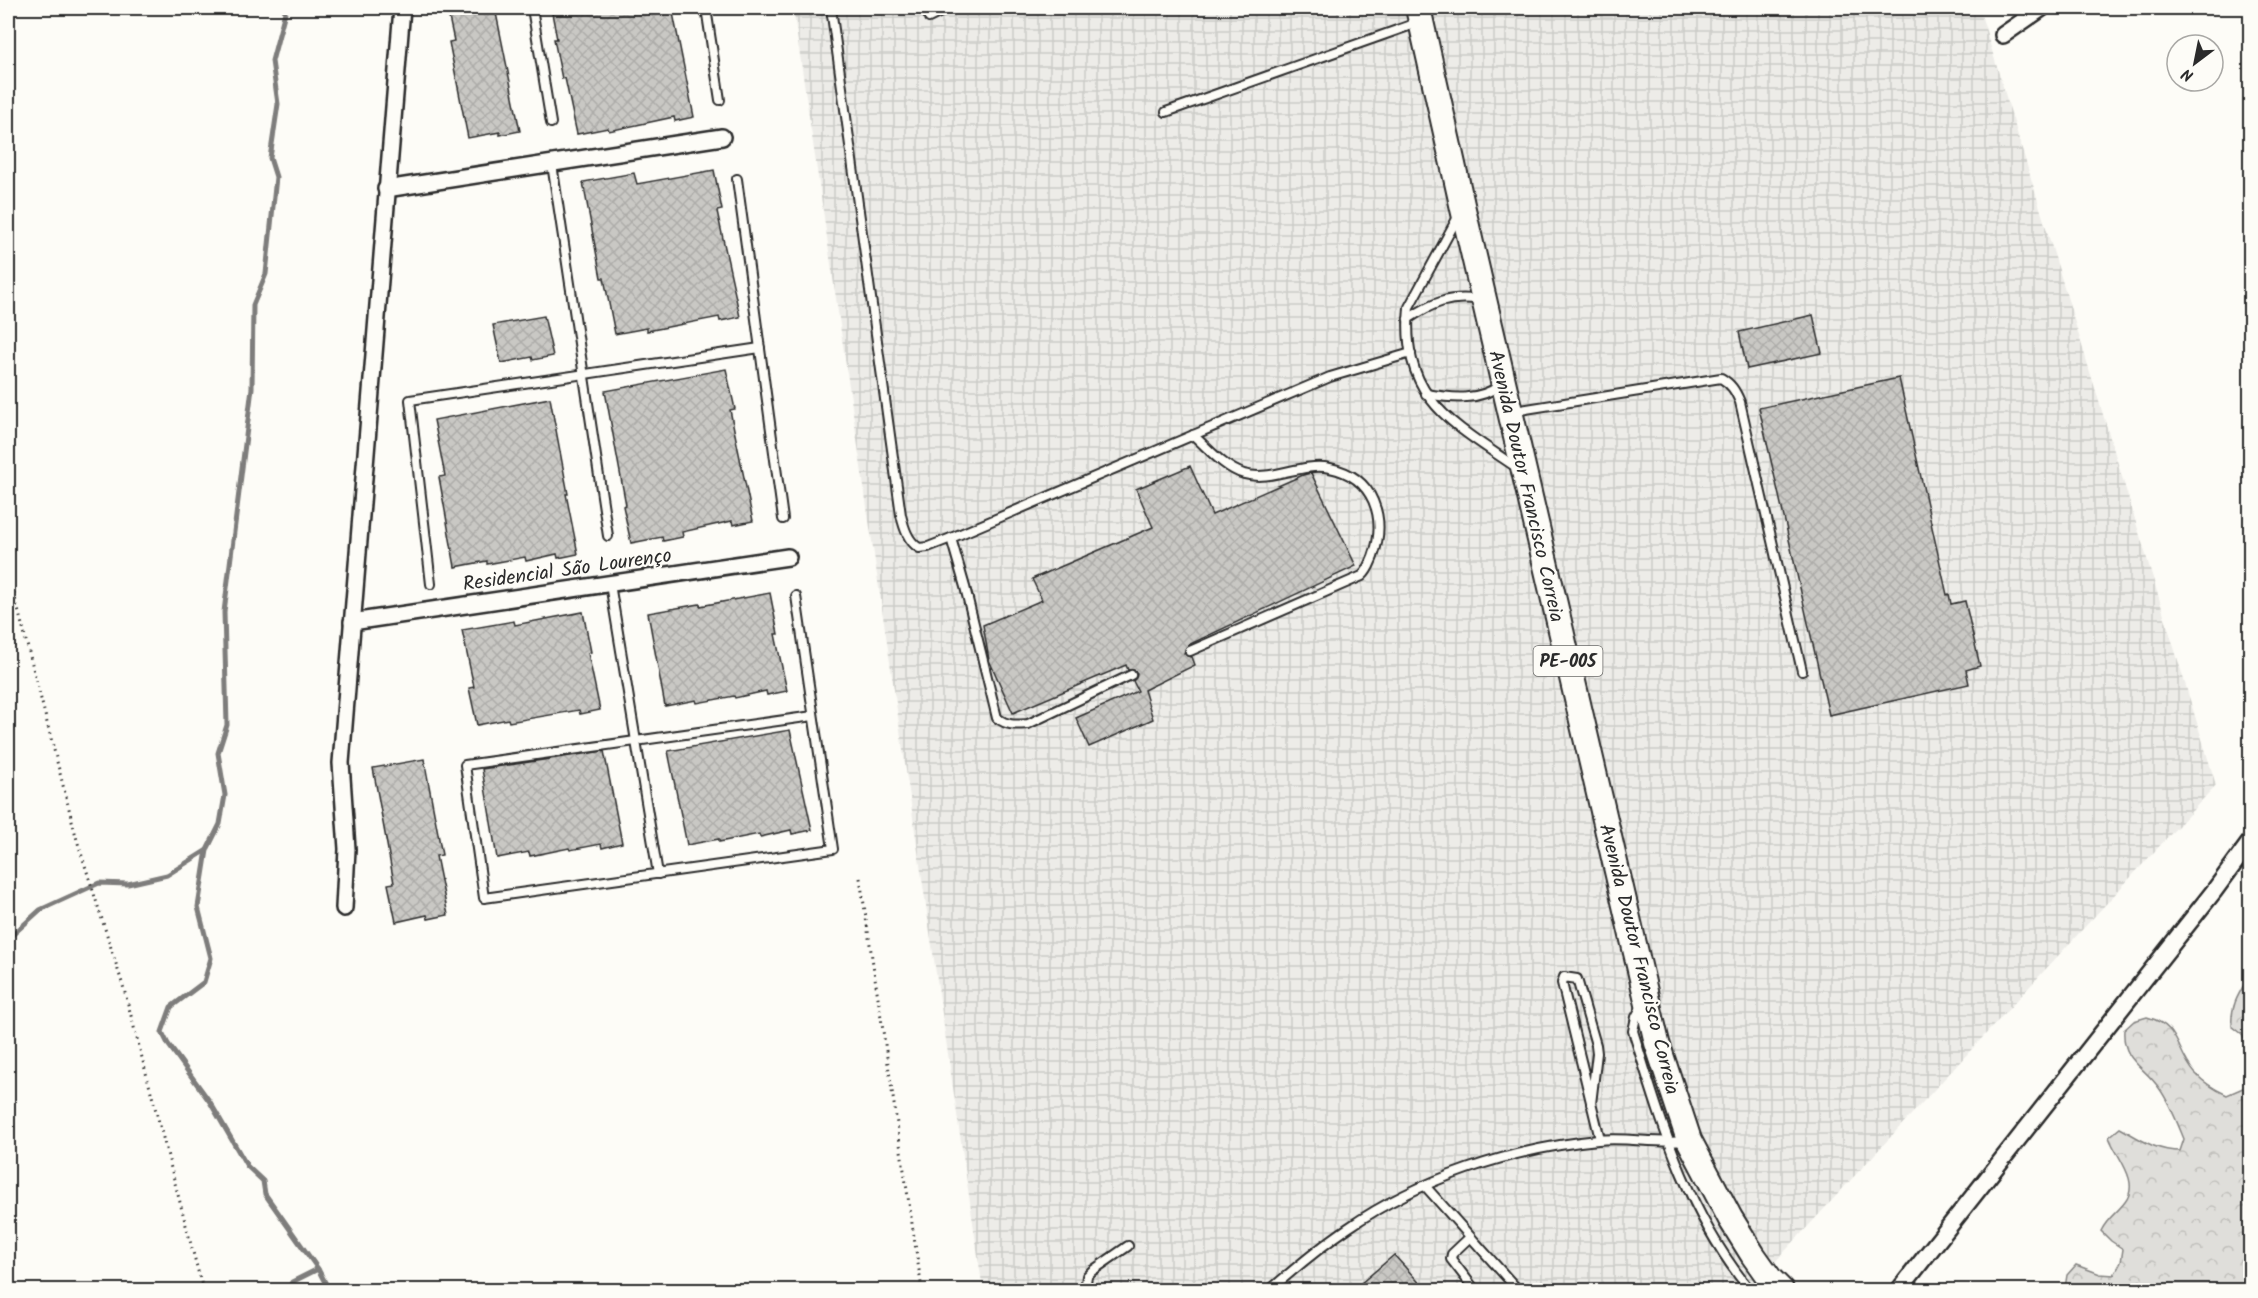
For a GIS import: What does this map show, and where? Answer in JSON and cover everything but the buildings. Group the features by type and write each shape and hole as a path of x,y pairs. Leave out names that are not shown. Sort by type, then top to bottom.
{"main road":[{"name":"Avenida Doutor Francisco Correia","path":"1420,15 1484,301 1667,1076 1679,1141 1764,1271 1781,1290"}],"street":[{"path":"344,908 347,849 341,763 402,8"},
{"path":"2002,35 2042,8"},
{"path":"387,189 722,137"},
{"name":"Residencial São Lourenço","path":"352,622 788,557"},
{"path":"1899,1290 2214,891 2250,842"}],"lane":[{"path":"532,8 551,123"},
{"path":"706,8 720,100"},
{"path":"831,8 904,528 913,544 919,548 951,538 1330,377 1411,353"},
{"path":"930,18 949,8"},
{"path":"1166,112 1420,15"},
{"path":"552,164 608,536"},
{"path":"736,179 783,519"},
{"path":"1463,209 1409,307 1408,320 1414,369 1426,394 1442,414 1524,472"},
{"path":"1408,320 1429,305 1446,299 1467,298 1484,301"},
{"path":"431,584 410,400 760,348"},
{"path":"1510,411 1720,378 1729,383 1740,402 1802,671"},
{"path":"1426,394 1450,398 1472,397 1495,389 1504,382"},
{"path":"1190,651 1362,576 1366,573 1378,542 1379,524 1372,496 1356,479 1329,468 1307,468 1256,476 1242,473 1230,467 1193,435"},
{"path":"951,538 998,718 1005,724 1013,726 1028,724 1131,675"},
{"path":"610,584 658,874"},
{"path":"796,596 833,849 484,898 465,765 813,716"},
{"path":"1591,1104 1596,1045 1577,979 1564,977 1562,982 1591,1104 1600,1139"},
{"path":"1270,1290 1311,1254 1349,1227 1393,1201 1489,1160 1600,1139 1679,1141 1692,1198 1710,1235 1750,1290"},
{"path":"1425,1187 1518,1290"},
{"path":"1470,1237 1452,1254 1451,1259 1475,1290"},
{"path":"1085,1290 1087,1276 1092,1270 1128,1246"}],"path":[{"path":"8,570 88,874 124,989 203,1290"},
{"path":"860,878 922,1290"}],"shaded area":[{"path":"793,8 1979,8 2216,785 1749,1290 983,1290"}],"green space":[{"path":"2250,975 2250,1050 2242,1034 2232,1026 2232,1018 2236,999"},
{"path":"2147,1017 2166,1026 2189,1064 2210,1086 2227,1095 2250,1085 2250,1290 2172,1290 2168,1287 2140,1281 2120,1290 2067,1290 2065,1288 2067,1275 2076,1265 2100,1274 2114,1275 2121,1262 2123,1249 2101,1231 2106,1222 2125,1202 2130,1186 2126,1169 2109,1137 2120,1128 2156,1147 2180,1151 2184,1139 2163,1094 2130,1056 2124,1040 2124,1030 2134,1021"}],"waterway":[{"path":"284,8 285,12 272,61 278,104 270,158 276,177 266,274 253,305 252,388 224,612 227,725 218,753 225,795 220,824 207,850 198,907 211,958 204,982 171,1007 162,1032 168,1044 210,1102 247,1166 263,1181 265,1194 318,1269 329,1290"},
{"path":"8,939 40,910 99,883 128,884 167,875 207,850"},
{"path":"289,1290 292,1282 318,1269"}]}
